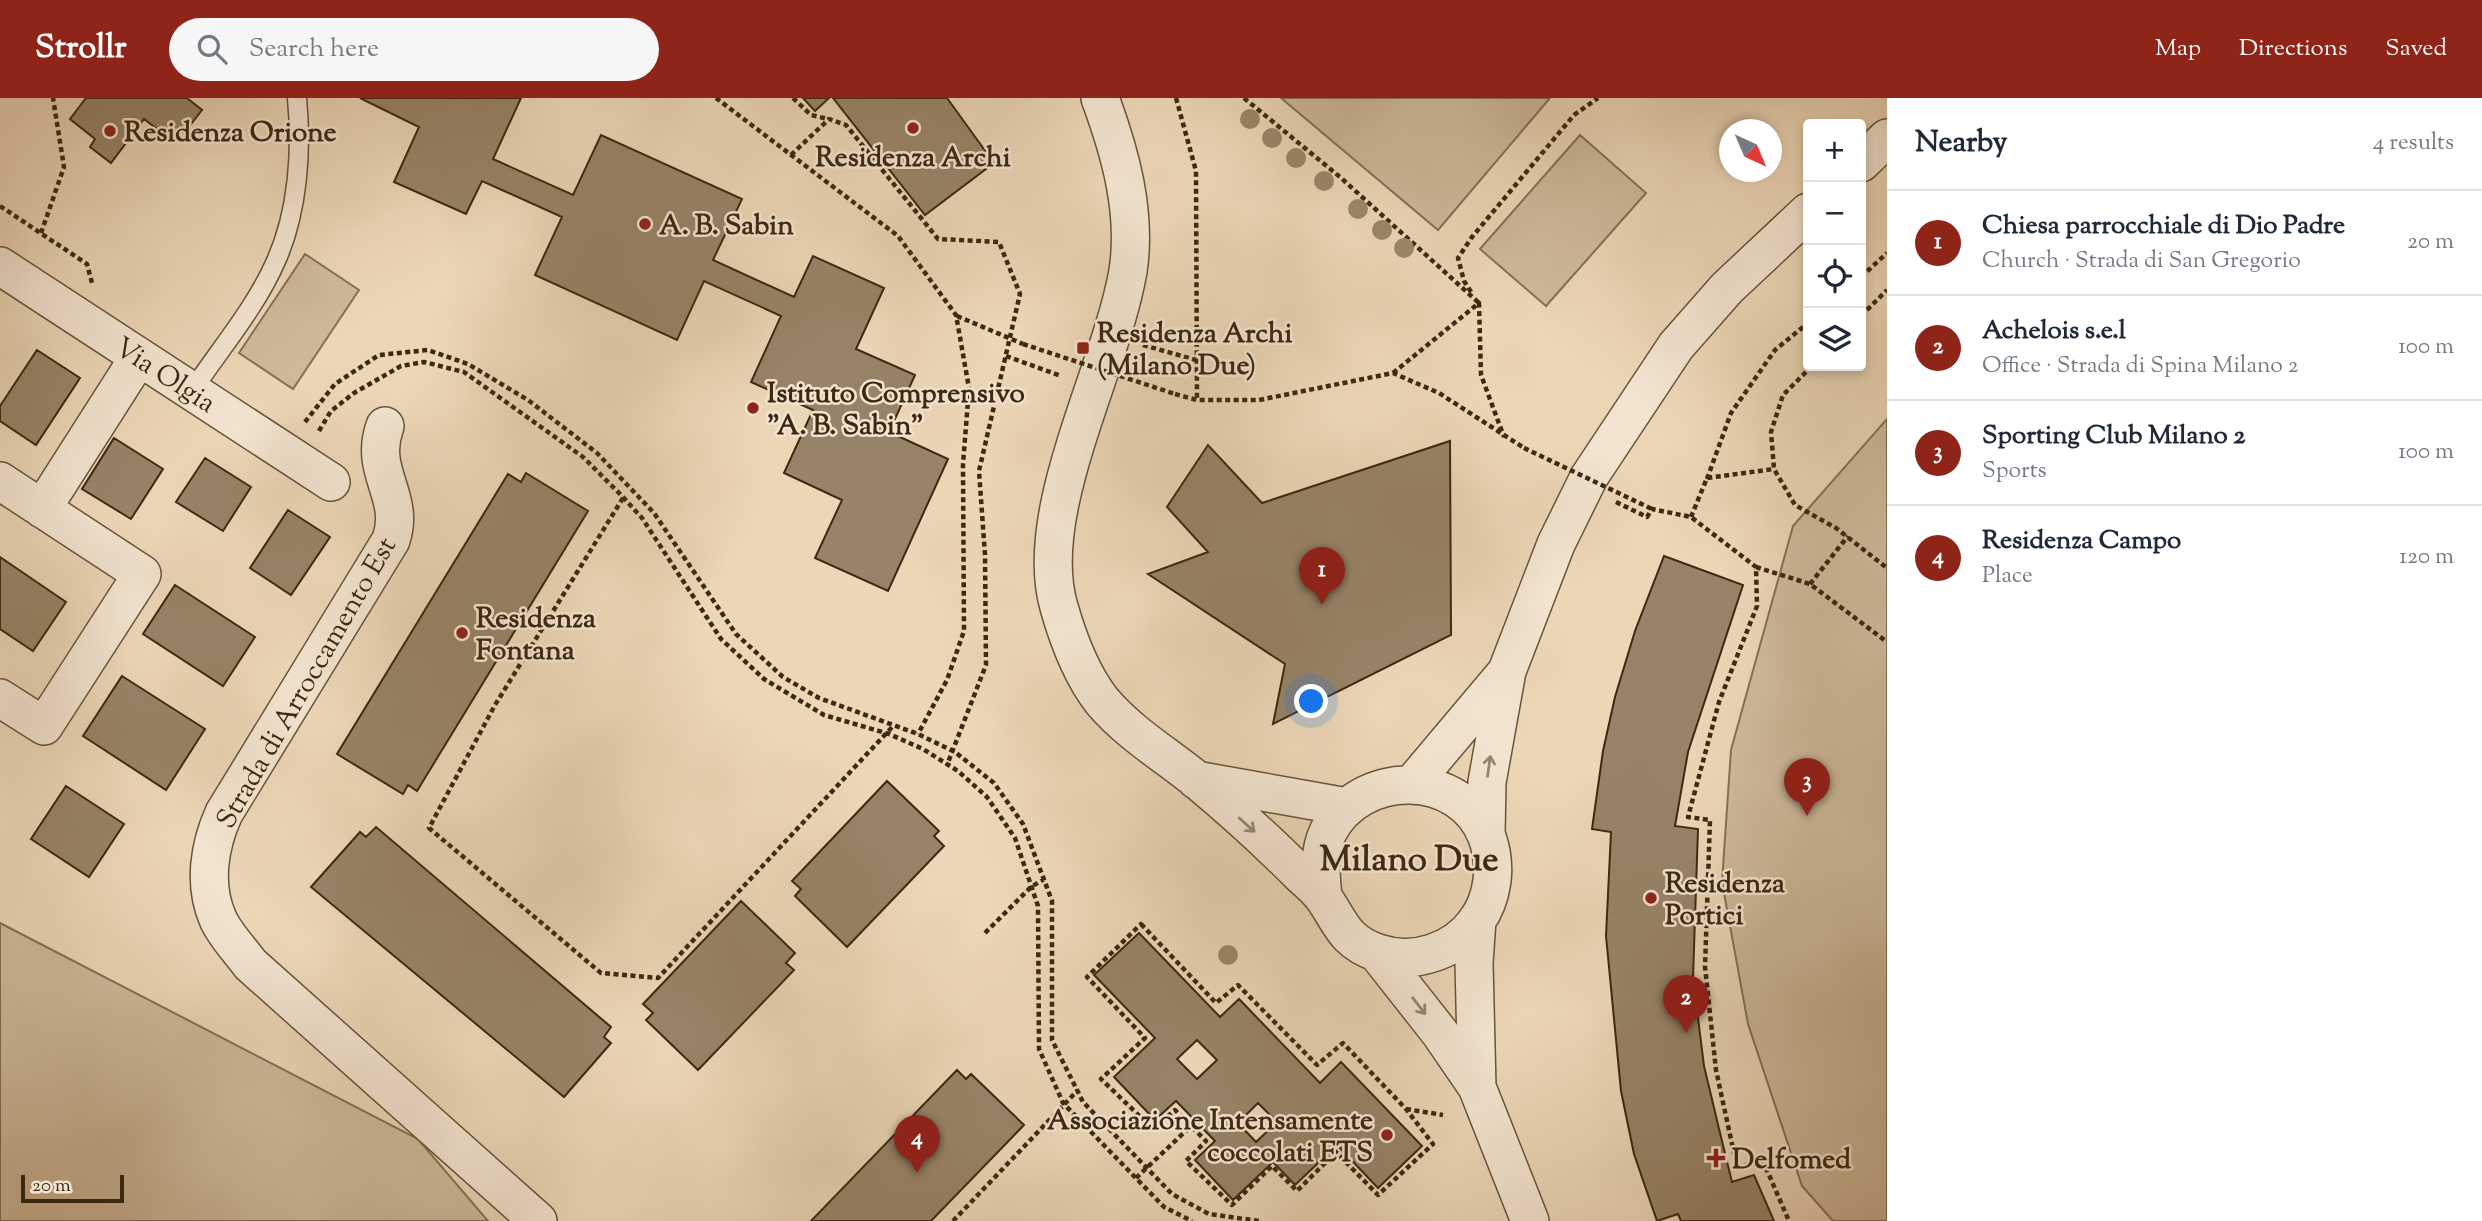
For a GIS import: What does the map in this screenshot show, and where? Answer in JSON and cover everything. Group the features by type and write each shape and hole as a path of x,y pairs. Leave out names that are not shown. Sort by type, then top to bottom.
{"street":[{"path":"1100,98 1115,139 1130,219 1128,269 1113,337 1056,516 1053,572 1058,604 1084,672 1102,700 1137,738 1196,780 1323,897"},
{"path":"1866,158 1887,138"},
{"path":"1486,834 1464,805 1440,791 1413,783 1390,785 1367,793 1348,807 1328,833 1319,865 1323,897 1335,921 1353,940 1377,953 1399,957 1422,956 1443,949 1462,937 1478,920 1488,901 1493,878 1492,856 1486,834 1487,782 1507,671 1556,544 1577,500 1633,408 1684,336 1727,288 1803,217"},
{"name":"Via Olgia","path":"0,266 331,482"},
{"path":"42,509 139,357"},
{"name":"Strada di Arroccamento Est","path":"385,426 379,442 379,461 397,513 391,540 224,813 215,833 210,857 213,900 219,921 250,964 538,1221"},
{"path":"0,481 142,574 44,726 0,698"},
{"path":"1413,783 1507,671"},
{"path":"1196,780 1348,807"},
{"path":"1476,1087 1474,963 1478,920"},
{"path":"1377,953 1440,1033 1476,1087 1530,1221"}],"lane":[{"path":"192,391 257,294 284,242 298,162 297,98"}],"path":[{"path":"41,233 64,167 53,98"},
{"path":"716,98 898,236 956,315 969,388 963,464 964,631 947,680 918,734"},
{"path":"793,98 811,115 846,125 938,239 999,242 1020,294 979,471 985,555 986,665 947,765"},
{"path":"1176,98 1196,171 1197,400"},
{"path":"1244,98 1340,177 1479,303"},
{"path":"1504,438 1481,375 1479,303 1464,281 1458,258 1532,163 1574,115 1598,98"},
{"path":"791,155 829,119"},
{"path":"0,206 87,264 104,334"},
{"path":"1866,273 1887,253"},
{"path":"1866,311 1887,290"},
{"path":"956,315 1023,344 1175,394 1197,400 1259,400 1393,373 1479,303"},
{"path":"1690,517 1731,413 1775,350 1803,327"},
{"path":"1113,337 1196,359"},
{"path":"293,457 306,422 335,384 379,355 428,350 468,364 528,400 597,453 654,513 736,634 783,677 818,698 918,734 954,752 994,783 1023,824 1052,901 1052,1040 1083,1102 1172,1194 1209,1214 1259,1221"},
{"path":"1006,356 1095,388"},
{"path":"293,457 331,411 354,393 401,366 424,362 464,372 583,457 623,497 642,518 721,639 764,679 824,715 889,734 923,749 987,797 1015,838 1038,906 1039,1049 1063,1103 1164,1207 1192,1221"},
{"path":"1807,371 1783,395 1771,432 1774,469 1795,505 1848,536 1887,568"},
{"path":"1393,373 1439,393 1504,438 1524,448 1652,509 1690,517 1756,567 1810,584 1887,642"},
{"path":"1707,479 1717,474 1774,469"},
{"path":"623,497 495,705 429,828 601,973 658,978 889,734 894,725"},
{"path":"1647,517 1652,509"},
{"path":"1810,584 1848,536"},
{"path":"1756,567 1756,606 1719,702 1688,817 1710,820 1704,967 1716,1070 1737,1167 1763,1161 1789,1221"},
{"path":"985,933 1031,887 1044,878"},
{"path":"1141,924 1216,1003 1238,985 1317,1065 1343,1043 1406,1109 1433,1144 1378,1195 1336,1152 1297,1191 1272,1166 1232,1205 1186,1161 1206,1141 1175,1110 1153,1129 1101,1079 1144,1038 1087,977 1141,924"},
{"path":"953,1221 1078,1090"},
{"path":"1406,1109 1443,1115"},
{"path":"1136,1178 1191,1126"}],"shaded area":[{"path":"1281,98 1550,98 1438,230"},
{"path":"1580,135 1646,193 1546,306 1480,249"},
{"path":"305,254 359,290 293,389 239,353"},
{"path":"1887,419 1887,1221 1833,1221 1802,1186 1748,1024 1722,882 1731,750 1793,526"},
{"path":"0,923 418,1139 488,1221 0,1221"}],"building":[{"name":"Residenza Orione","path":"86,98 187,98 202,110 184,133 178,128 170,139 144,119 111,163 90,147 95,139 70,119"},
{"path":"360,98 521,98 493,159 573,195 601,135 742,199 713,260 794,297 813,256 884,288 856,349 915,375 889,432 948,459 888,591 815,558 842,500 784,473 813,410 751,382 781,316 704,281 677,340 535,275 562,217 482,181 466,214 394,182 419,127"},
{"name":"Residenza Archi","path":"803,98 829,98 815,111"},
{"name":"Residenza Archi","path":"833,98 947,98 994,163 925,215"},
{"path":"37,350 80,378 36,445 0,421 0,406"},
{"path":"114,438 163,469 131,519 82,489"},
{"path":"1450,441 1451,635 1273,724 1285,664 1148,574 1208,552 1167,507 1208,445 1262,503"},
{"path":"205,458 251,487 223,531 176,502"},
{"name":"Residenza Fontana","path":"526,473 588,511 417,791 408,785 403,794 337,754 508,474 521,482"},
{"path":"288,510 330,537 291,595 250,568"},
{"name":"Residenza Portici","path":"1664,556 1743,585 1688,752 1675,826 1698,829 1693,978 1704,1066 1732,1182 1754,1175 1774,1221 1681,1221 1678,1214 1657,1221 1634,1154 1621,1091 1606,936 1611,832 1592,829 1603,751 1615,697 1635,631"},
{"path":"0,557 66,602 33,651 0,629"},
{"path":"175,585 255,637 223,686 143,634"},
{"path":"122,676 205,729 166,790 83,736"},
{"path":"887,781 939,831 934,836 944,846 847,947 795,896 801,889 792,881"},
{"path":"66,786 124,824 89,877 31,839"},
{"path":"376,827 611,1027 604,1037 611,1043 564,1097 311,887 360,832 366,837"},
{"path":"741,901 795,953 786,963 794,970 698,1070 646,1020 653,1013 643,1004"},
{"path":"1139,933 1220,1017 1239,999 1320,1083 1341,1062 1422,1146 1378,1188 1337,1145 1295,1185 1273,1162 1233,1200 1195,1160 1215,1141 1176,1101 1155,1120 1114,1077 1155,1038 1094,975","holes":["1197,1040 1217,1060 1197,1079 1177,1059","1258,1103 1277,1122 1256,1142 1238,1123"]},
{"path":"957,1070 966,1079 971,1074 1024,1125 931,1221 811,1221"}],"place":[{"name":"Residenza Archi","path":"913,128"},
{"name":"Residenza Orione","path":"110,131"},
{"name":"A. B. Sabin","path":"645,224"},
{"name":"Residenza Archi (Milano Due)","path":"1083,348"},
{"name":"Istituto Comprensivo \"A. B. Sabin\"","path":"753,408"},
{"name":"Chiesa parrocchiale di Dio Padre","path":"1322,605"},
{"name":"Residenza Fontana","path":"462,633"},
{"name":"Sporting Club Milano 2","path":"1807,816"},
{"name":"Residenza Portici","path":"1651,898"},
{"name":"Achelois s.e.l","path":"1686,1033"},
{"name":"Associazione Intensamente coccolati ETS","path":"1387,1135"},
{"name":"Delfomed","path":"1716,1158"},
{"name":"Residenza Campo","path":"917,1173"}],"district":[{"name":"Milano Due","path":"1409,858"}]}
